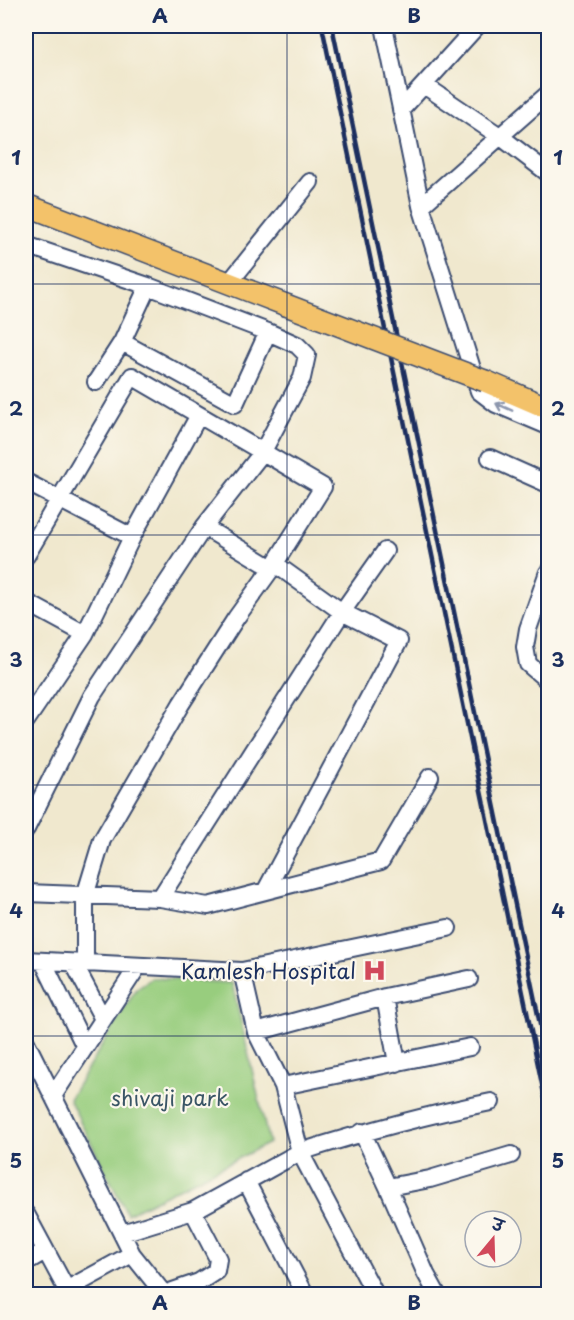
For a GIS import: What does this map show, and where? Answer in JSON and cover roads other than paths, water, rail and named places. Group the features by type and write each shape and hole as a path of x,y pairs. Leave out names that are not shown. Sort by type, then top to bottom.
{"main road":[{"path":"26,205 480,377 549,408"}],"street":[{"path":"401,110 477,26"},
{"path":"389,28 401,110 421,206 480,377 479,391 496,404 549,426"},
{"path":"424,85 545,164"},
{"path":"421,206 549,94"},
{"path":"229,283 310,182"},
{"path":"27,250 148,286 268,332 297,345 307,355 302,378 262,453 204,527 92,696 27,823"},
{"path":"96,381 122,342 148,286"},
{"path":"122,342 235,404 268,332"},
{"path":"26,556 132,376 323,487 181,704 102,840 85,896 80,964 103,1019"},
{"path":"480,377 549,401"},
{"path":"26,721 85,634 132,537 199,415"},
{"path":"490,458 549,484"},
{"path":"26,482 132,537"},
{"path":"204,527 272,568 278,566 342,612 399,642 266,890"},
{"path":"160,898 342,612 385,551"},
{"path":"549,572 528,629 525,647 528,664 549,681"},
{"path":"26,602 85,634"},
{"path":"26,893 160,898 208,906 381,861 430,777"},
{"path":"26,960 242,971 448,928"},
{"path":"43,961 85,1047"},
{"path":"53,1096 138,966"},
{"path":"242,971 256,1032 283,1086 300,1152 375,1294"},
{"path":"256,1032 385,997 469,979"},
{"path":"385,997 397,1063"},
{"path":"26,1042 132,1254 164,1294 199,1282 216,1271 218,1259 193,1211"},
{"path":"283,1086 470,1047"},
{"path":"122,1233 193,1211 300,1152 362,1132 491,1102"},
{"path":"362,1132 437,1294"},
{"path":"388,1186 430,1179 511,1155"},
{"path":"246,1181 305,1294"},
{"path":"26,1214 67,1292 132,1254"},
{"path":"26,1262 45,1251"}],"railway":[{"path":"322,26 548,1113"},
{"path":"332,26 548,1063"}],"place":[{"name":"Kamlesh Hospital","path":"374,970"}],"park label":[{"name":"shivaji park","path":"170,1097"}]}
